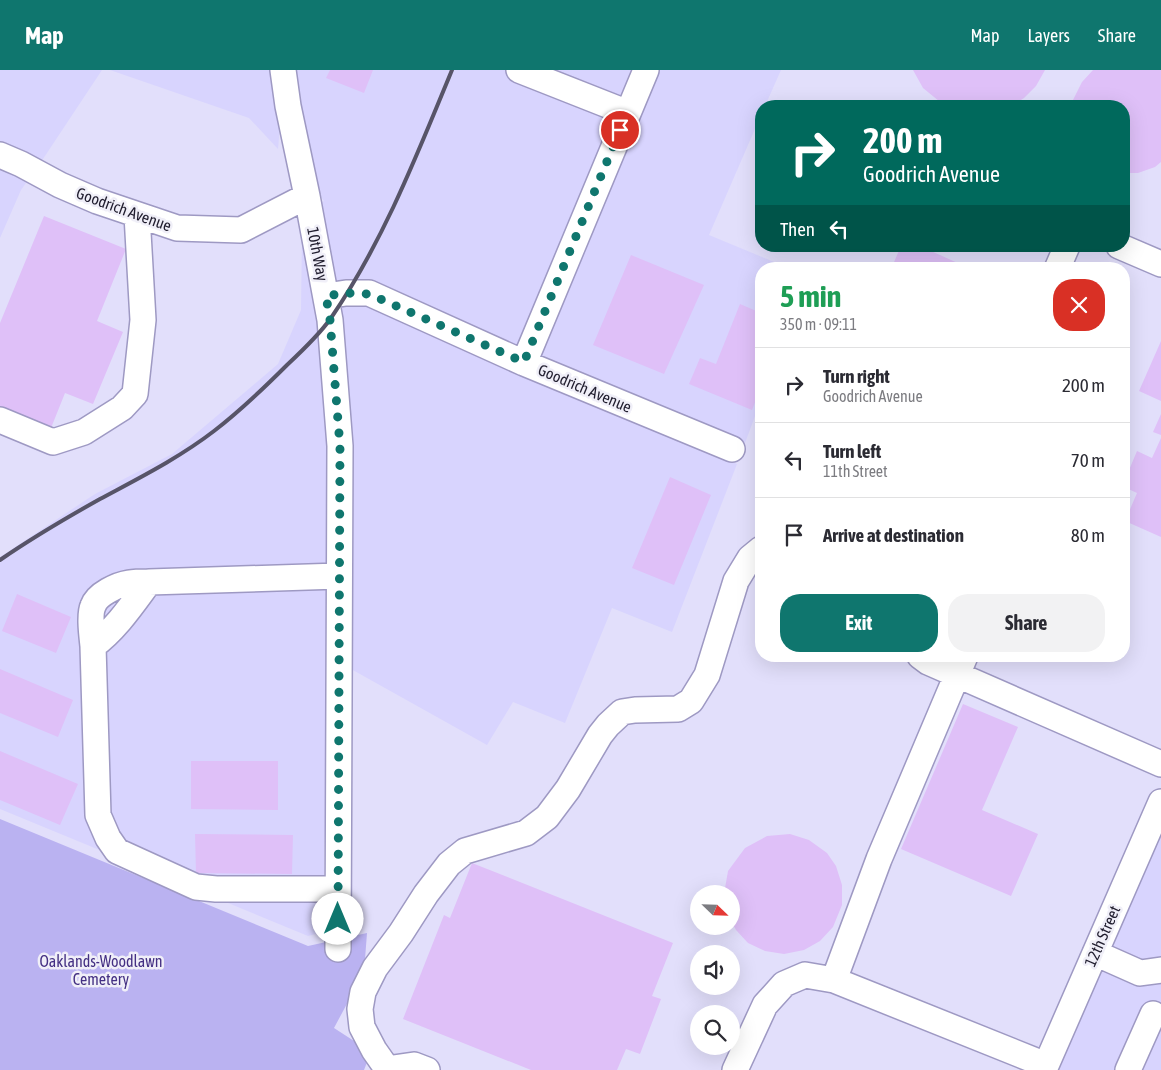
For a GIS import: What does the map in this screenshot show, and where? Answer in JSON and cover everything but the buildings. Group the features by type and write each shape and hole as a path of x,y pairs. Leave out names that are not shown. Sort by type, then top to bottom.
{"street":[{"name":"10th Way","path":"283,70 288,106 330,320 340,446 338,949"},
{"path":"519,70 628,113"},
{"path":"524,362 646,70"},
{"name":"Goodrich Avenue","path":"0,156 21,164 97,201 177,228 241,230 307,196"},
{"path":"0,420 53,442 84,432 122,408 135,394 143,320 137,215"},
{"path":"1130,251 1161,264"},
{"name":"Goodrich Avenue","path":"326,296 346,293 369,294 524,362 732,449"},
{"path":"426,1070 414,1065 389,1070 374,1050 362,1027 360,1009 363,992 374,968 449,864 465,851 526,832 547,817 568,789 600,735 622,712 678,709 691,701 707,675 736,582 750,558 755,554"},
{"path":"338,889 216,889 196,887 117,851 108,838 98,815 93,646 105,637 149,582 339,576"},
{"path":"928,662 961,665 1161,764"},
{"path":"834,980 879,859 961,665"},
{"name":"12th Street","path":"1045,1067 1161,802"},
{"path":"1095,953 1140,973 1158,963"},
{"path":"735,1070 765,1005 784,984 805,975 834,980 1045,1067"},
{"path":"1128,1070 1153,1014"}],"shaded area":[{"path":"0,70 102,70 41,162 0,144"},
{"path":"110,70 271,70 280,126 278,149 249,118"},
{"path":"295,70 632,70 517,347 336,283 320,203 324,201 318,193"},
{"path":"659,70 781,70 768,100 755,100 755,129 709,235 774,262 755,262 755,416 745,443 539,357"},
{"path":"0,167 28,180 21,190 0,238"},
{"path":"302,235 318,320 327,446 324,932 308,936 0,809 0,557 95,494 172,454 278,364 301,310"},
{"path":"367,305 508,368 737,464 672,632 612,608 565,723 513,702 487,745 351,669 340,306"},
{"path":"1161,833 1161,1070 1057,1070"}],"green space":[{"name":"Oaklands-Woodlawn Cemetery","path":"0,819 308,946 367,933 364,972 334,1028 371,1052 364,1070 0,1070"}],"railway":[{"path":"0,560 62,521 201,441 252,399 316,337 350,289 383,229 412,166 452,70"}],"route":[{"path":"338,919 340,446 330,320 326,296 346,293 369,294 524,362 620,130"}]}
